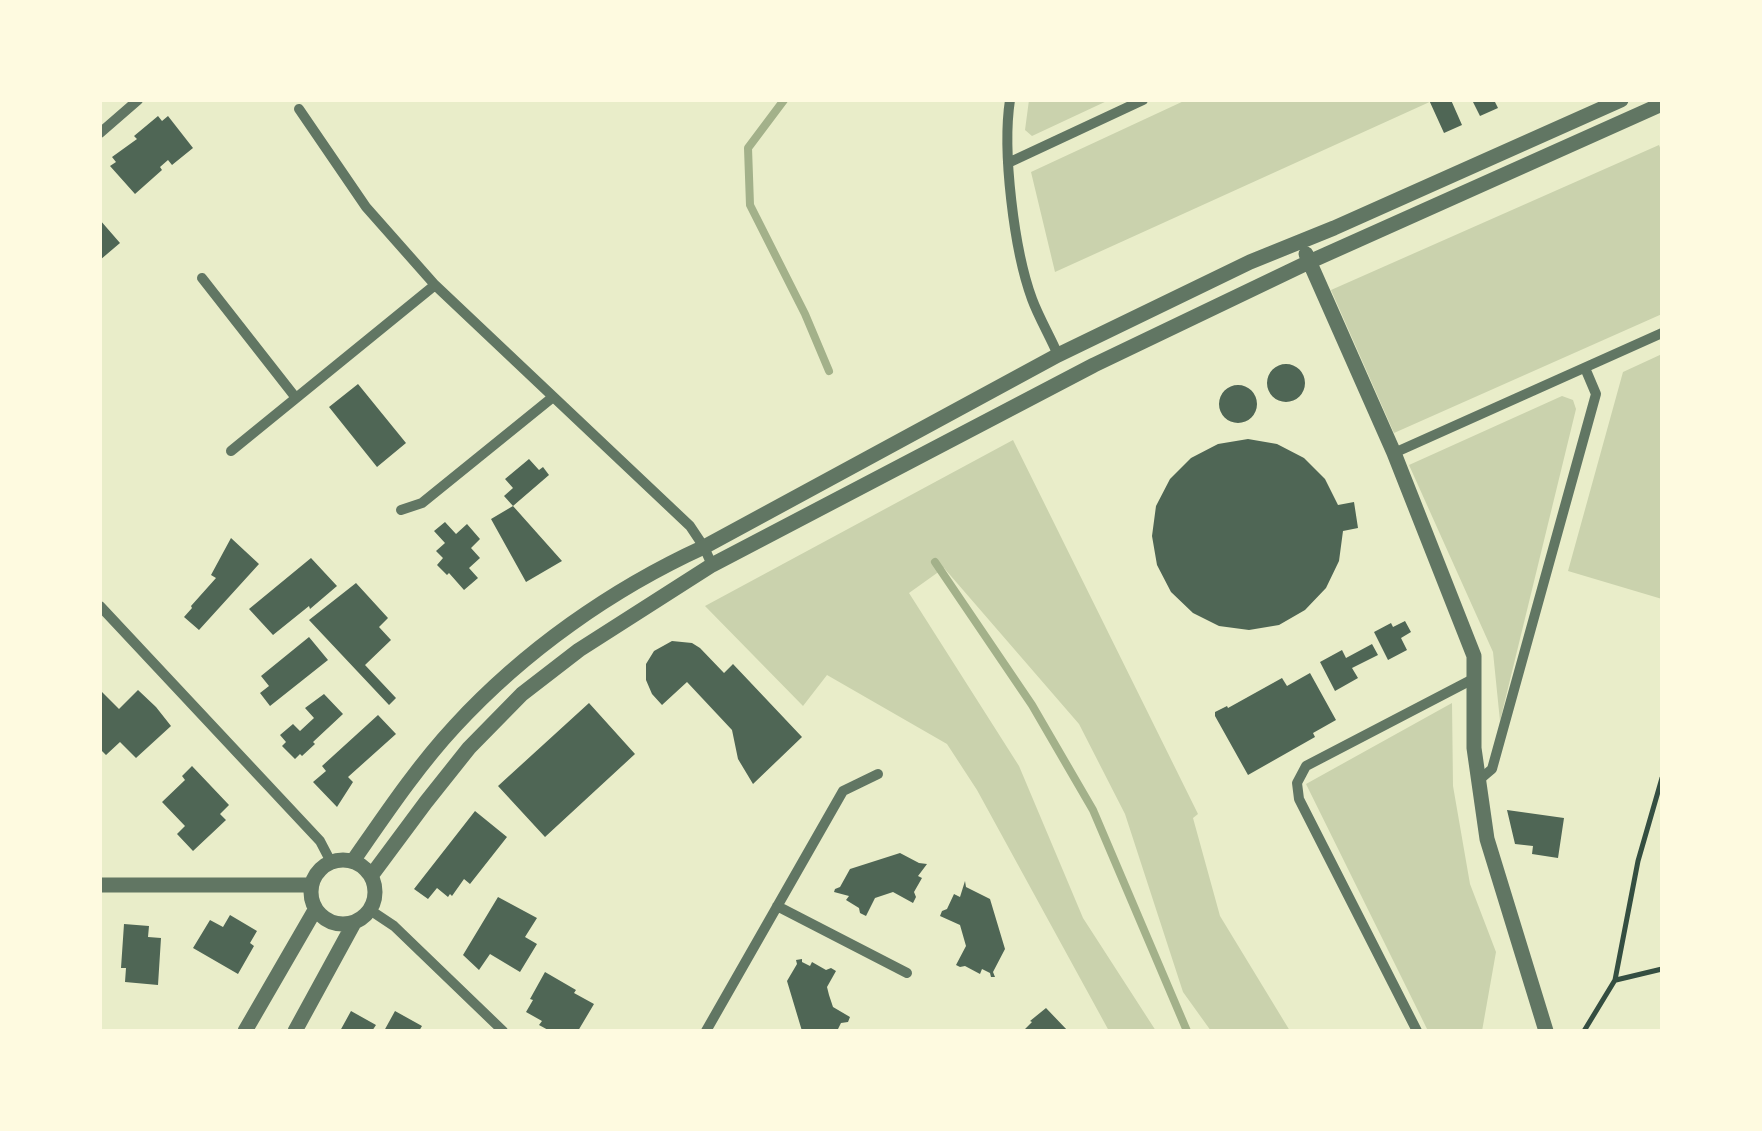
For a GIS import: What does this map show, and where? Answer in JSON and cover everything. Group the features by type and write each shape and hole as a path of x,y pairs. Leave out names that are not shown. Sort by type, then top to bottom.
{"street":[{"path":"100,133 138,100"},
{"path":"1010,100 1008,162 1016,233 1031,298 1058,355"},
{"path":"1008,162 1144,100"},
{"path":"353,861 454,726 504,678 614,595 1058,355 1250,262 1620,100"},
{"path":"372,876 469,748 522,694 579,650 712,565 1024,400 1308,262 1659,107"},
{"path":"299,109 366,207 435,284 690,526 712,565"},
{"path":"1301,242 1394,453 1474,656 1474,748 1487,838 1546,1031"},
{"path":"202,278 296,398"},
{"path":"231,451 435,284"},
{"path":"1394,453 1662,333"},
{"path":"1479,780 1492,770 1596,394 1586,368"},
{"path":"402,510 422,504 553,397"},
{"path":"100,606 320,840 331,862"},
{"path":"1417,1031 1299,799 1297,783 1306,766 1475,678"},
{"path":"706,1031 843,791 878,774"},
{"path":"295,1031 354,923 370,910 376,894 372,876 353,861 331,862 314,876 311,885 315,910 330,923 354,923"},
{"path":"100,885 311,885"},
{"path":"778,906 906,973"},
{"path":"245,1031 315,910"},
{"path":"370,910 394,926 503,1031"}],"path":[{"path":"1584,1031 1615,980 1638,862 1662,778"},
{"path":"1615,980 1662,969"}],"green space":[{"path":"1029,100 1109,100 1032,136 1025,130"},
{"path":"1186,100 1434,100 1055,272 1031,172"},
{"path":"1659,145 1662,314 1394,433 1331,290"},
{"path":"1662,354 1662,599 1568,571 1623,372"},
{"path":"1562,396 1573,400 1576,409 1500,721 1493,652 1409,465"},
{"path":"1013,440 1198,814 1193,818 1220,916 1290,1031 1211,1031 1183,992 1125,814 1079,724 944,568 909,593 1019,766 1083,918 1156,1031 1109,1031 977,790 947,744 827,675 803,706 705,606"},
{"path":"1452,703 1453,786 1470,884 1496,952 1482,1031 1428,1031 1306,784"}],"building":[{"path":"1429,100 1451,100 1462,125 1444,133"},
{"path":"1472,100 1494,100 1498,108 1480,116"},
{"path":"158,116 162,121 168,116 193,148 172,165 168,160 135,194 110,166 116,162 112,157 137,139 134,136"},
{"path":"100,220 120,243 100,260"},
{"path":"1286,364 1299,370 1305,383 1299,396 1286,402 1273,396 1267,383 1273,370"},
{"path":"358,384 406,443 377,467 329,407"},
{"path":"1238,385 1251,391 1257,404 1251,417 1238,423 1225,417 1219,404 1225,391"},
{"path":"1248,439 1277,444 1304,458 1325,479 1338,505 1354,502 1358,528 1343,531 1339,561 1326,588 1305,610 1279,625 1249,630 1219,626 1193,613 1171,592 1157,565 1152,536 1156,506 1170,479 1191,458 1218,444"},
{"path":"529,459 549,475 513,506 504,496 513,488 505,479"},
{"path":"513,506 562,561 526,582 491,519"},
{"path":"445,522 456,534 467,524 480,539 471,548 480,558 469,568 478,578 464,590 437,565 443,558 436,551 445,543 434,531"},
{"path":"231,538 259,564 199,630 184,617 216,578 211,575"},
{"path":"311,558 337,586 273,635 249,609"},
{"path":"356,583 388,618 379,627 391,640 365,665 396,698 389,705 309,620"},
{"path":"1405,621 1411,632 1401,638 1407,650 1388,660 1374,632"},
{"path":"309,637 328,660 270,706 260,693 269,686 261,676"},
{"path":"672,641 692,643 724,673 733,664 802,737 753,784 738,759 732,730 687,682 662,705 652,694 646,680 646,664 654,651"},
{"path":"1372,644 1378,655 1352,668 1358,678 1335,691 1320,662 1342,650 1346,658"},
{"path":"1310,673 1336,720 1313,733 1315,737 1248,775 1215,712 1282,678 1287,686"},
{"path":"138,690 171,726 136,758 120,742 106,755 100,749 100,694 119,709"},
{"path":"324,694 343,714 295,759 282,746 286,742 280,735 293,724 300,731 314,718 305,708"},
{"path":"589,703 635,754 545,837 498,786"},
{"path":"378,715 396,734 348,777 353,782 337,807 313,782 326,771 322,766"},
{"path":"192,766 229,805 220,814 226,820 193,851 177,834 185,826 162,802 185,780 182,776"},
{"path":"1507,810 1564,818 1558,858 1532,854 1533,846 1515,844"},
{"path":"475,811 507,837 470,884 464,879 448,897 437,888 428,899 414,889"},
{"path":"900,853 927,864 918,876 922,878 913,903 893,892 875,898 866,916 846,900 849,896 834,892 850,869"},
{"path":"965,881 966,887 990,899 1005,949 993,972 995,977 982,969 980,974 956,965 966,946 960,925 940,916 954,894 960,897"},
{"path":"498,897 537,918 525,937 537,944 520,972 490,954 479,970 463,955"},
{"path":"230,915 257,931 250,943 254,946 238,974 193,948 210,920 223,927"},
{"path":"124,924 149,926 148,937 161,938 158,985 125,982 126,968 121,968"},
{"path":"802,959 810,966 812,962 836,971 827,987 829,995 833,1007 850,1017 837,1031 802,1031 787,981 796,960"},
{"path":"545,972 594,1004 578,1031 550,1031 526,1012"},
{"path":"1046,1008 1068,1031 1023,1031 1030,1021"},
{"path":"351,1011 376,1025 372,1031 340,1031"},
{"path":"395,1011 422,1026 419,1031 384,1031"}],"waterway":[{"path":"784,100 748,148 750,205 829,371"},
{"path":"935,562 1032,705 1093,810 1187,1031"}]}
